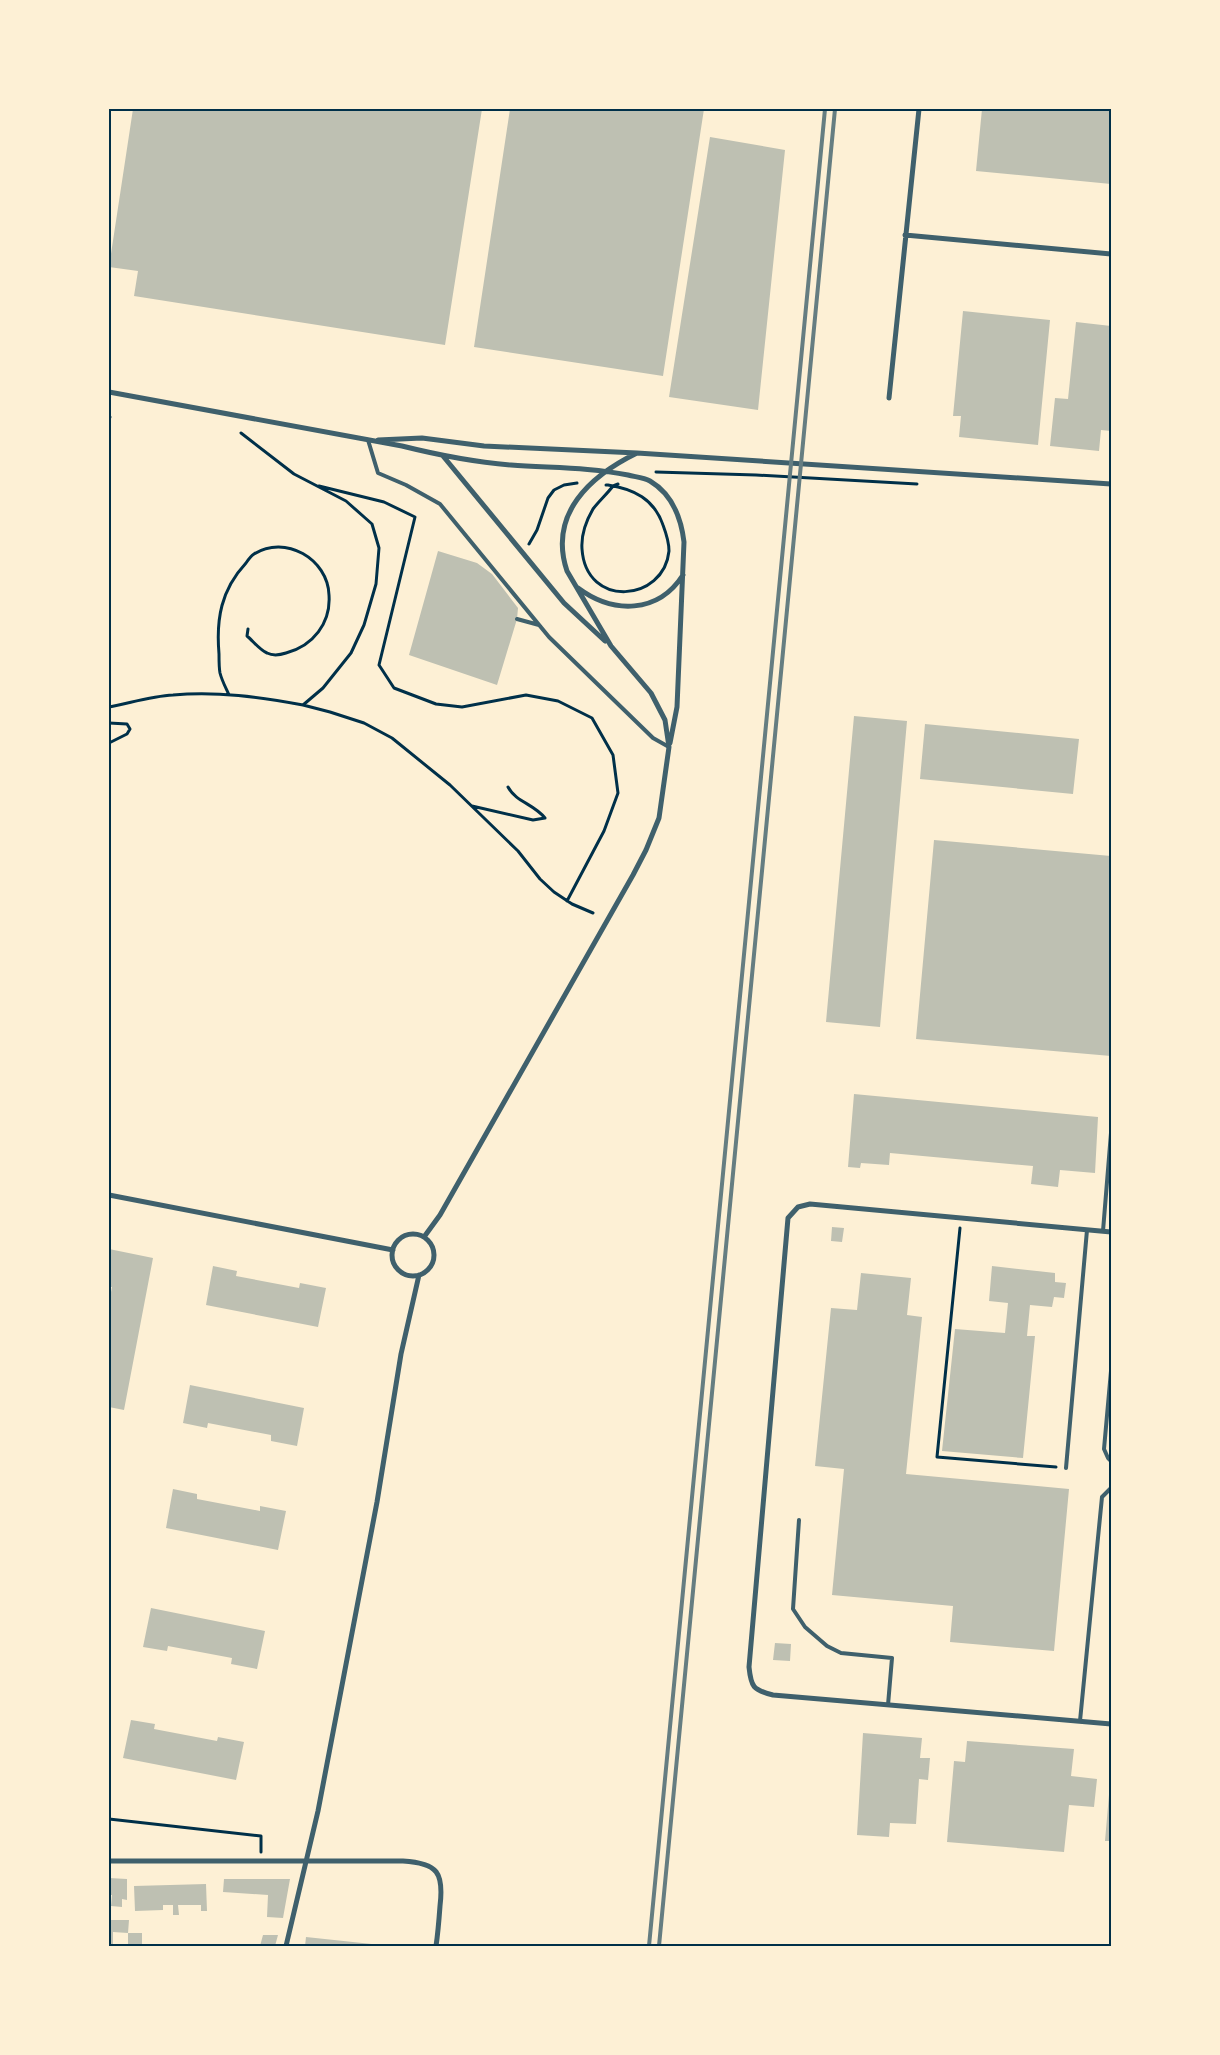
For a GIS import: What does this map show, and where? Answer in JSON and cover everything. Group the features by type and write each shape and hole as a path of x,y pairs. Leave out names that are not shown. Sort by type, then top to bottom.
{"street":[{"path":"889,398 919,109"},
{"path":"905,236 1111,254"},
{"path":"109,392 368,440 442,456 510,464 610,472 651,482 670,501 680,519 684,547 677,707 659,818 646,850 440,1215 424,1237"},
{"path":"368,440 422,438 484,446 637,453 1111,484"},
{"path":"637,453 613,464 578,497 564,522 562,541 564,562 574,585 611,646 655,700 665,720 669,747"},
{"path":"442,456 564,603 611,646"},
{"path":"574,585 586,594 605,603 616,606 634,606 653,602 663,596 677,585 683,574"},
{"path":"109,1195 393,1250"},
{"path":"1111,1232 810,1204 798,1207 788,1218 748,1667 750,1682 755,1689 773,1695 1111,1724"},
{"path":"418,1235 424,1237 433,1248 434,1254 430,1267 419,1275 410,1276 402,1273 396,1266 393,1250 400,1239 406,1236 418,1235"},
{"path":"286,1946 307,1861 375,1512 401,1354 419,1275"},
{"path":"109,1861 421,1862 429,1866 440,1879 442,1887 436,1946"}],"lane":[{"path":"368,440 378,474 406,485 440,504 549,637 653,738 669,747"},
{"path":"517,619 539,625"},
{"path":"1103,1231 1111,1132"},
{"path":"1066,1468 1087,1230"},
{"path":"1111,1370 1104,1449 1111,1462"},
{"path":"1080,1721 1100,1506 1102,1497 1111,1488"},
{"path":"799,1520 793,1609 805,1627 840,1653 892,1658 888,1705"}],"path":[{"path":"241,433 294,474 346,501 372,524 379,548 376,584 364,625 351,653 323,688 303,705"},
{"path":"655,472 756,475 921,484"},
{"path":"624,479 614,486 594,509 586,524 582,543 583,560 589,575 603,588 617,592 634,590 649,584 659,576 669,552 668,538 659,514 651,503 626,488"},
{"path":"529,544 537,530 548,498 554,490 564,485 578,482"},
{"path":"319,486 384,502 414,517 379,665 394,688 436,704 462,707 526,695 558,701 592,718 613,755 618,793 604,831 567,901"},
{"path":"229,695 220,673 217,631 223,599 236,574 254,554 276,547 303,552 321,568 329,589 330,608 322,628 307,645 278,656 267,653 247,636 248,629"},
{"path":"109,707 171,695 210,693 264,698 303,705 364,724 392,738 450,785 518,851 540,880 567,901 593,913"},
{"path":"109,722 128,724 130,729 126,734 109,743"},
{"path":"472,806 533,820 545,818 540,812 512,795 508,786"},
{"path":"960,1218 937,1457 1066,1468"},
{"path":"109,1819 261,1836 260,1860"}],"building":[{"path":"133,109 482,109 445,345 134,296 138,271 109,267"},
{"path":"510,109 704,109 663,376 474,347"},
{"path":"982,109 1111,109 1111,184 976,171"},
{"path":"710,137 785,150 758,410 669,397"},
{"path":"963,311 1050,320 1038,445 959,437 961,416 953,416"},
{"path":"1076,322 1111,326 1111,431 1101,430 1099,451 1050,446 1055,398 1068,399"},
{"path":"438,551 477,563 492,574 518,608 517,619 497,685 409,655"},
{"path":"854,716 907,721 880,1027 826,1022"},
{"path":"925,724 1079,739 1073,794 920,779"},
{"path":"934,840 1111,856 1111,1056 916,1039"},
{"path":"854,1094 1098,1117 1095,1173 1060,1170 1058,1187 1031,1184 1033,1166 890,1153 889,1165 861,1163 860,1168 848,1167"},
{"path":"832,1227 844,1228 842,1242 831,1241"},
{"path":"109,1249 153,1258 124,1410 109,1407 109,1302 112,1287 109,1287"},
{"path":"213,1266 237,1271 236,1276 299,1288 300,1283 326,1288 318,1327 206,1305"},
{"path":"992,1266 1055,1273 1055,1282 1066,1283 1064,1298 1054,1297 1052,1307 1030,1305 1027,1336 1035,1336 1023,1458 942,1451 955,1329 1005,1333 1008,1303 989,1301"},
{"path":"861,1273 911,1278 907,1315 922,1317 906,1474 1069,1489 1054,1651 950,1642 953,1606 832,1595 844,1469 815,1466 831,1308 857,1310"},
{"path":"190,1385 304,1408 297,1446 271,1441 271,1435 208,1423 207,1428 183,1423"},
{"path":"173,1489 197,1494 197,1499 260,1511 260,1506 286,1511 278,1550 166,1528"},
{"path":"151,1608 265,1631 257,1669 231,1664 232,1658 168,1646 167,1651 143,1647"},
{"path":"775,1643 791,1644 790,1661 773,1660"},
{"path":"131,1720 155,1724 154,1729 217,1741 218,1737 244,1742 236,1780 123,1758"},
{"path":"863,1733 922,1738 920,1758 930,1758 928,1780 919,1779 916,1824 890,1823 889,1837 857,1835"},
{"path":"967,1741 1074,1749 1071,1776 1097,1779 1094,1807 1069,1805 1064,1852 947,1842 954,1761 965,1762"},
{"path":"1110,1783 1111,1841 1105,1841"},
{"path":"109,1878 127,1879 127,1900 122,1899 122,1907 111,1906 112,1895 109,1895"},
{"path":"224,1879 290,1879 283,1918 267,1917 268,1895 223,1892"},
{"path":"206,1884 207,1911 201,1911 201,1905 178,1905 179,1915 173,1915 173,1905 163,1905 163,1910 135,1911 134,1886"},
{"path":"109,1920 129,1920 128,1933 113,1932 113,1946 109,1946"},
{"path":"128,1933 142,1933 142,1946 128,1946"},
{"path":"263,1935 278,1935 275,1946 260,1946"},
{"path":"306,1937 381,1945 381,1946 305,1946"}],"railway":[{"path":"649,1946 825,109"},
{"path":"659,1946 835,109"}]}
